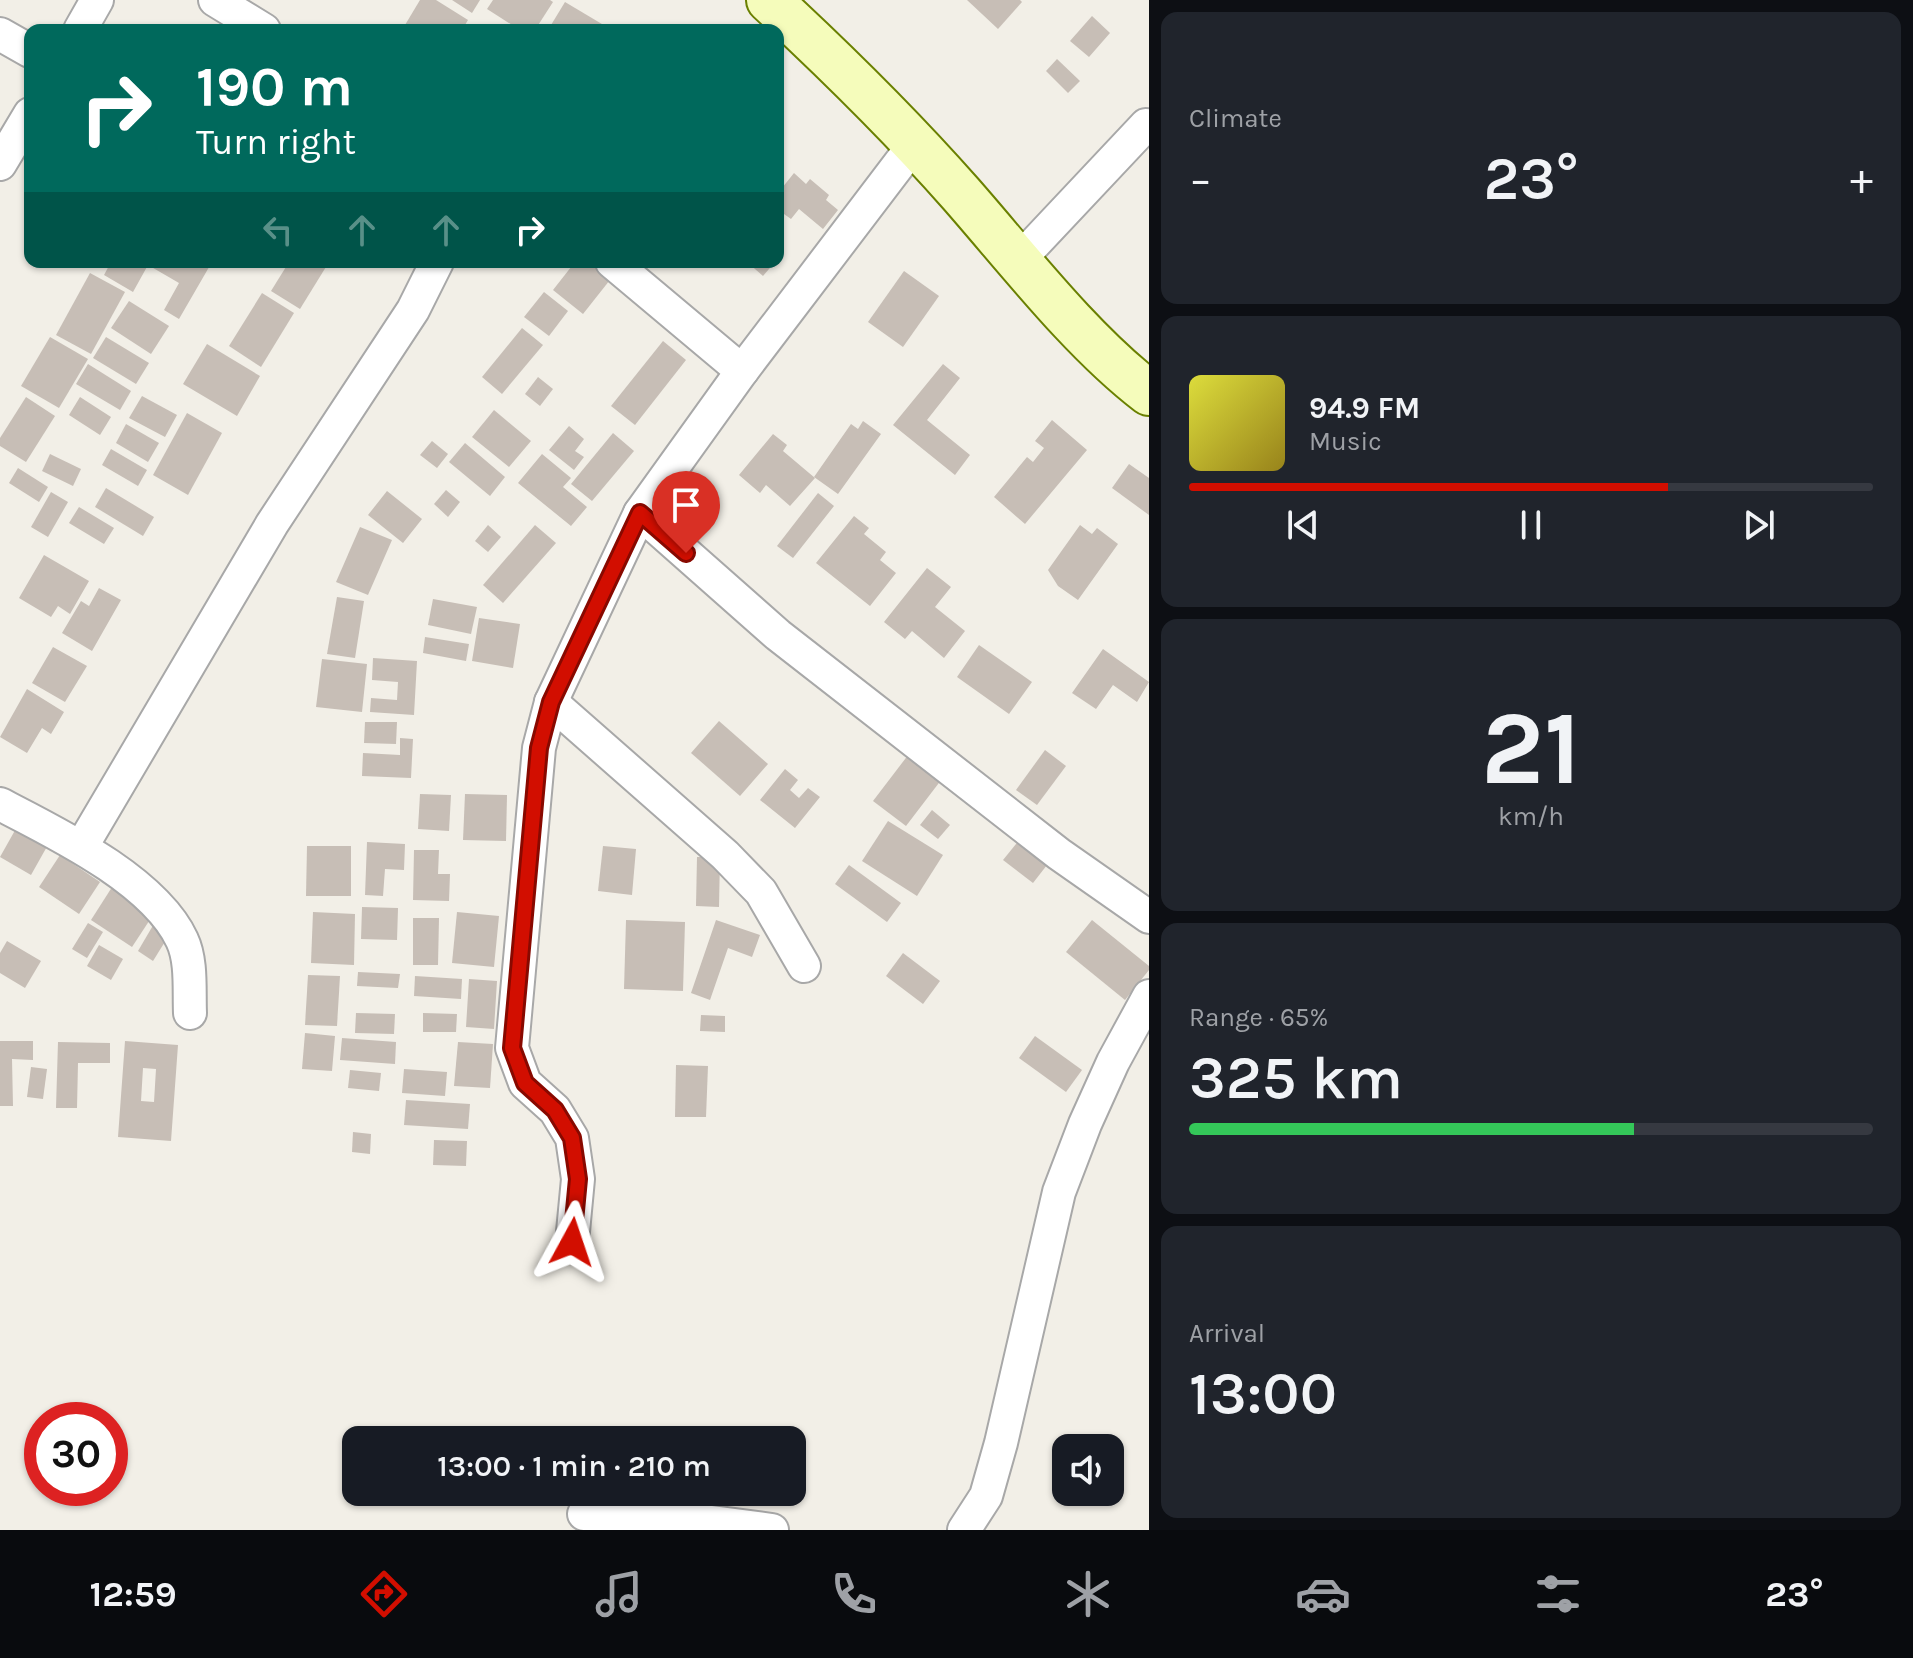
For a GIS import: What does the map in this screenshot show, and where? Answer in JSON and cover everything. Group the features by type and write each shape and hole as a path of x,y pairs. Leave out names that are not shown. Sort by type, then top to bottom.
{"main road":[{"path":"769,0 916,142 1058,304 1131,379 1149,393"}],"street":[{"path":"83,24 97,0"},
{"path":"215,0 254,24"},
{"path":"0,34 24,48"},
{"path":"0,164 24,124"},
{"path":"1019,260 1146,125"},
{"path":"572,1242 578,1179 572,1138 555,1110 525,1083 512,1048 539,748 551,702 640,513 742,371 916,142"},
{"path":"82,846 272,524 413,310 434,268"},
{"path":"619,268 742,371"},
{"path":"640,513 778,635 1035,836 1149,917"},
{"path":"551,702 725,855 761,892 804,966"},
{"path":"0,804 82,846 139,889 163,912 182,940 189,969 190,1013"},
{"path":"964,1530 986,1496 1001,1443 1059,1192 1090,1112 1149,996"},
{"path":"584,1514 681,1518 772,1530"}],"building":[{"path":"420,0 436,0 468,20 466,24 406,24"},
{"path":"452,0 480,0 472,13"},
{"path":"493,0 553,2 539,24 511,24 487,9"},
{"path":"967,0 1020,0 1022,2 998,29"},
{"path":"565,2 602,24 552,24"},
{"path":"1092,16 1110,33 1089,57 1070,41"},
{"path":"1057,59 1080,81 1068,93 1046,71"},
{"path":"794,173 806,184 810,179 829,195 826,200 838,210 823,229 799,209 791,219 784,214 784,186"},
{"path":"108,268 146,268 133,292 104,275"},
{"path":"153,268 209,268 179,319 164,310 179,283"},
{"path":"285,268 325,268 300,309 271,291"},
{"path":"570,268 613,268 617,271 583,314 553,290"},
{"path":"754,268 770,268 763,276"},
{"path":"904,271 939,296 903,347 868,322"},
{"path":"90,273 125,292 91,354 56,335"},
{"path":"544,292 568,311 549,336 524,317"},
{"path":"262,293 294,313 261,367 229,346"},
{"path":"129,301 169,326 151,354 111,328"},
{"path":"522,328 543,345 502,394 482,377"},
{"path":"50,337 88,359 59,408 21,386"},
{"path":"106,337 149,363 136,384 93,358"},
{"path":"663,341 686,360 635,425 611,406"},
{"path":"207,344 260,376 237,416 183,384"},
{"path":"88,364 131,391 120,410 76,384"},
{"path":"943,364 960,378 927,420 970,455 955,475 893,425"},
{"path":"538,377 553,389 540,406 525,394"},
{"path":"142,396 177,415 165,437 129,418"},
{"path":"26,397 55,416 26,462 0,446 0,438"},
{"path":"80,397 111,417 100,435 69,415"},
{"path":"494,410 531,441 509,467 472,437"},
{"path":"187,413 222,433 188,495 153,475"},
{"path":"1052,420 1087,450 1025,524 994,497 1027,457 1033,462 1044,448 1035,441"},
{"path":"863,421 881,434 838,494 814,477 851,424 858,429"},
{"path":"126,424 159,443 148,462 116,443"},
{"path":"569,426 584,439 575,451 584,457 574,470 549,450"},
{"path":"613,433 634,451 592,501 571,484"},
{"path":"773,434 787,445 783,451 815,478 790,506 766,485 760,493 739,475"},
{"path":"432,441 448,454 437,468 420,455"},
{"path":"465,443 505,477 490,496 449,462"},
{"path":"111,449 147,470 138,486 102,465"},
{"path":"50,454 81,469 73,486 42,471"},
{"path":"542,454 571,478 563,487 587,507 571,526 518,483"},
{"path":"1129,464 1149,478 1149,515 1112,488"},
{"path":"18,468 48,487 39,502 9,483"},
{"path":"106,488 154,517 143,536 95,507"},
{"path":"446,490 460,502 448,517 434,504"},
{"path":"387,491 422,519 403,543 368,515"},
{"path":"51,492 68,502 48,537 31,527"},
{"path":"818,493 834,506 793,558 777,546"},
{"path":"79,507 114,528 104,544 69,523"},
{"path":"854,516 869,528 864,534 886,552 880,560 896,573 870,606 816,563"},
{"path":"488,525 501,537 488,552 475,541"},
{"path":"535,525 556,543 503,603 483,585"},
{"path":"1080,525 1092,534 1097,528 1118,544 1078,600 1058,586 1048,570"},
{"path":"360,527 392,540 368,595 336,582"},
{"path":"44,555 89,581 70,614 58,606 51,617 19,598"},
{"path":"927,568 951,587 935,607 965,631 944,658 912,631 905,639 884,622"},
{"path":"99,588 121,600 92,651 62,633 81,601 89,606"},
{"path":"337,597 364,601 355,658 327,654"},
{"path":"433,599 477,607 471,634 428,625"},
{"path":"479,618 520,624 513,668 472,661"},
{"path":"425,637 469,644 466,661 423,653"},
{"path":"979,645 1032,682 1009,714 957,677"},
{"path":"53,647 87,666 65,702 32,683"},
{"path":"1103,649 1149,682 1137,702 1113,685 1096,709 1072,693"},
{"path":"373,658 417,661 414,715 370,712 371,698 397,700 398,682 372,680"},
{"path":"322,659 367,664 362,712 316,707"},
{"path":"27,689 64,712 51,734 42,728 27,753 0,737"},
{"path":"719,721 768,764 740,796 691,753"},
{"path":"365,722 397,722 396,744 364,743"},
{"path":"400,738 413,739 411,778 362,776 363,753 400,755"},
{"path":"915,746 948,771 906,826 873,801"},
{"path":"1045,750 1066,766 1037,805 1016,790"},
{"path":"785,769 798,780 790,790 799,798 808,788 820,797 795,828 760,800"},
{"path":"420,794 451,795 449,831 418,829"},
{"path":"465,794 507,795 506,841 463,840"},
{"path":"932,810 950,825 938,839 920,825"},
{"path":"888,821 943,855 917,896 862,861"},
{"path":"18,825 49,843 31,875 0,857"},
{"path":"1025,833 1054,856 1033,883 1003,860"},
{"path":"367,842 405,844 404,870 385,869 383,896 365,895"},
{"path":"307,846 351,846 351,896 306,896"},
{"path":"603,846 636,849 632,895 598,891"},
{"path":"414,850 439,850 438,874 450,874 449,901 413,900"},
{"path":"60,855 100,882 79,914 39,887"},
{"path":"697,857 720,857 719,907 696,906"},
{"path":"849,865 901,903 887,922 835,884"},
{"path":"114,884 155,912 132,947 91,920"},
{"path":"362,907 398,908 397,940 361,939"},
{"path":"313,912 355,914 354,965 311,963"},
{"path":"457,912 499,916 494,967 452,963"},
{"path":"413,918 439,918 438,965 413,965"},
{"path":"626,920 685,922 683,991 624,989"},
{"path":"716,920 760,935 752,957 728,948 710,1000 691,993"},
{"path":"1092,920 1149,966 1125,1000 1066,952"},
{"path":"155,922 171,932 153,961 138,951"},
{"path":"88,923 103,932 87,958 72,949"},
{"path":"7,941 41,961 25,988 0,973 0,953"},
{"path":"99,945 123,959 111,980 87,966"},
{"path":"903,953 940,981 923,1004 886,976"},
{"path":"358,972 400,974 398,988 357,986"},
{"path":"308,975 340,976 337,1026 305,1025"},
{"path":"415,976 462,979 461,999 414,996"},
{"path":"469,979 497,981 494,1029 466,1027"},
{"path":"356,1013 395,1014 394,1034 355,1033"},
{"path":"423,1013 457,1014 456,1032 423,1032"},
{"path":"701,1015 725,1016 725,1032 700,1031"},
{"path":"305,1033 335,1036 332,1071 302,1069"},
{"path":"1035,1036 1082,1070 1066,1092 1019,1058"},
{"path":"342,1038 396,1042 395,1064 340,1060"},
{"path":"0,1041 33,1041 33,1060 12,1059 13,1106 0,1106"},
{"path":"125,1041 178,1045 171,1141 118,1137","holes":["143,1068 156,1069 154,1102 141,1101"]},
{"path":"58,1042 110,1043 110,1063 78,1063 77,1108 56,1108"},
{"path":"458,1042 493,1044 490,1088 454,1086"},
{"path":"676,1065 708,1066 706,1117 675,1117"},
{"path":"31,1067 47,1069 43,1099 27,1097"},
{"path":"404,1069 447,1072 445,1096 402,1093"},
{"path":"350,1070 381,1073 379,1091 348,1088"},
{"path":"406,1100 470,1104 468,1129 404,1125"},
{"path":"353,1132 371,1134 370,1154 352,1152"},
{"path":"434,1140 467,1141 466,1166 433,1165"}],"route":[{"path":"572,1242 578,1179 572,1138 555,1110 525,1083 512,1048 539,748 551,702 640,513 686,553"}]}
